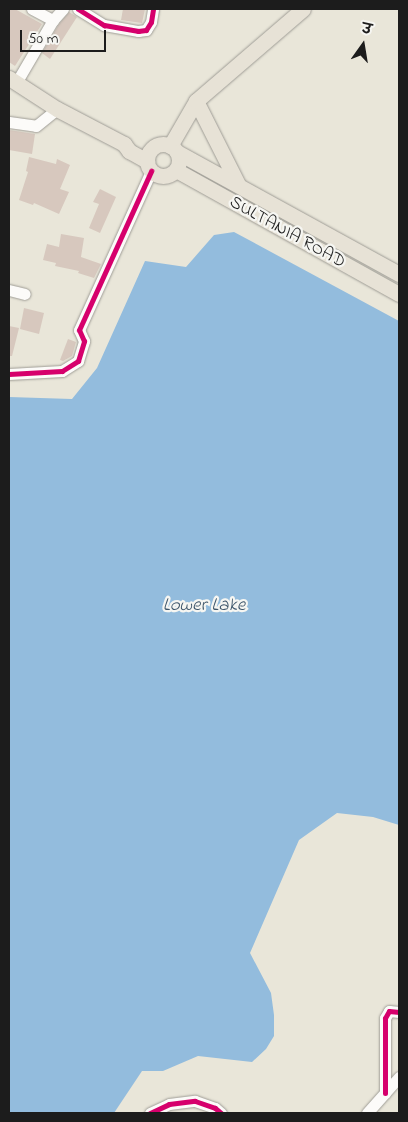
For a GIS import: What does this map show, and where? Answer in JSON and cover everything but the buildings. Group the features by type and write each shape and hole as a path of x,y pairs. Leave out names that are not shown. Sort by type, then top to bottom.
{"main road":[{"path":"173,149 196,101 303,9"},
{"path":"12,80 57,109 124,144 128,151 150,161 163,176 176,170 179,161 173,149"},
{"path":"196,101 238,184"},
{"path":"150,161 156,145 173,149"},
{"name":"SULTANIA ROAD","path":"173,149 399,274"},
{"name":"SULTANIA ROAD","path":"176,170 399,294"}],"street":[{"path":"32,9 53,20"},
{"path":"12,80 53,20 63,9"},
{"path":"78,9 104,25 138,31 146,30 151,22 153,9"},
{"path":"9,122 36,126 57,109"},
{"path":"9,374 62,370 78,361 84,341 79,330 150,161"},
{"path":"9,290 25,294"},
{"path":"385,1093 386,1018 389,1011 399,1012"},
{"path":"367,1113 399,1077"},
{"path":"150,1113 169,1104 195,1101 215,1108 221,1113"}],"water":[{"name":"Lower Lake","path":"234,232 399,321 399,825 373,817 337,813 299,840 250,953 271,993 274,1015 274,1036 266,1049 252,1062 198,1056 163,1071 142,1071 114,1113 9,1113 9,397 72,399 97,368 145,261 186,267 214,235"}],"cycle path":[{"path":"78,9 104,25 138,31 146,30 151,22 153,9"},
{"path":"9,374 62,371 78,361 84,341 79,330 151,171"},
{"path":"385,1093 385,1018 389,1011 399,1012"},
{"path":"150,1113 169,1104 195,1101 215,1108 221,1113"}]}
